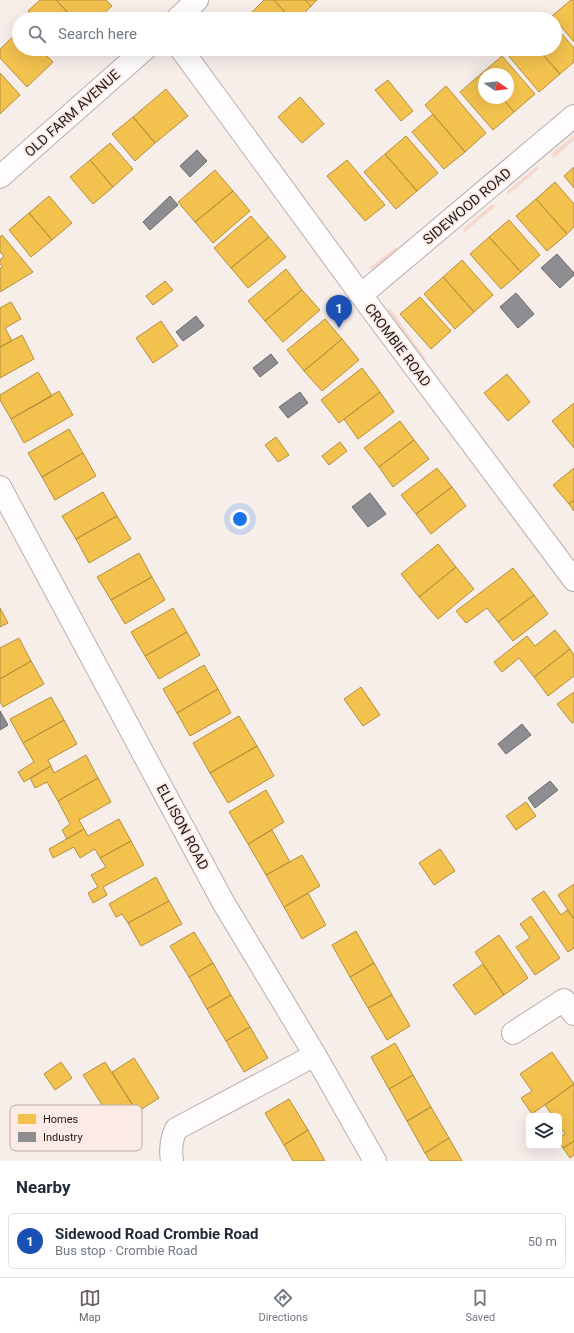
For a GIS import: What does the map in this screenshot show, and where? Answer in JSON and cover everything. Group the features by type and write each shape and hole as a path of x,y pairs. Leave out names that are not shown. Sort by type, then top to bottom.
{"street":[{"path":"185,12 197,0"},
{"name":"OLD FARM AVENUE","path":"0,177 137,56"},
{"name":"CROMBIE ROAD","path":"186,56 360,295 574,580"},
{"name":"SIDEWOOD ROAD","path":"360,295 574,116"},
{"name":"ELLISON ROAD","path":"0,487 223,902 315,1055 375,1161"},
{"path":"513,1033 571,1002"},
{"path":"172,1161 172,1139 176,1129 315,1055"}],"shaded area":[{"path":"574,135 574,140 554,158 551,154"},
{"path":"537,166 540,168 508,195 507,191"},
{"path":"492,204 496,206 464,233 463,229"},
{"path":"396,247 400,251 373,273 369,268"},
{"path":"390,308 426,359 422,363 386,312"}],"building: Homes":[{"path":"40,0 56,0 67,12 29,12 28,11"},
{"path":"56,0 106,0 112,6 106,12 67,12"},
{"path":"264,0 274,0 285,12 252,12"},
{"path":"274,0 305,0 311,6 305,12 285,12"},
{"path":"305,0 317,0 311,6"},
{"path":"571,0 574,0 574,42 562,28 562,12 557,12"},
{"path":"562,34 574,48 574,62 560,74 544,56 562,56"},
{"path":"12,38 12,56 47,56 53,62 27,87 0,58 0,49"},
{"path":"502,56 512,68 488,68"},
{"path":"509,56 544,56 560,74 539,92"},
{"path":"514,70 535,94 514,112 507,104 514,104"},
{"path":"0,73 20,95 0,114"},
{"path":"478,77 478,104 507,104 514,112 493,130 460,92"},
{"path":"388,80 413,111 401,121 375,90"},
{"path":"446,86 486,133 465,152 425,105"},
{"path":"166,89 188,116 155,143 133,117"},
{"path":"300,97 324,124 302,143 278,117"},
{"path":"433,114 465,152 444,169 412,132"},
{"path":"133,117 155,143 135,161 112,134"},
{"path":"406,136 438,173 417,191 385,154"},
{"path":"110,143 133,169 113,187 90,160"},
{"path":"385,154 417,191 396,209 364,172"},
{"path":"90,160 113,187 93,204 70,177"},
{"path":"347,160 385,205 365,221 327,176"},
{"path":"574,167 574,188 564,176"},
{"path":"215,170 233,191 195,222 178,202"},
{"path":"555,182 574,204 574,227 567,234 536,199"},
{"path":"233,191 250,211 213,243 195,222"},
{"path":"49,196 72,223 52,240 29,213"},
{"path":"536,199 567,234 547,251 516,216"},
{"path":"29,213 52,240 31,257 9,230"},
{"path":"251,216 269,237 231,268 214,248"},
{"path":"509,220 540,255 521,272 489,237"},
{"path":"2,235 33,272 0,292 0,268 3,267 0,264 0,260 4,256 0,252 0,237"},
{"path":"269,237 286,257 248,288 231,268"},
{"path":"489,237 521,272 501,289 470,254"},
{"path":"462,260 493,295 474,312 443,277"},
{"path":"286,269 302,290 265,321 248,301"},
{"path":"443,277 474,312 455,329 424,294"},
{"path":"165,281 173,290 153,305 146,296"},
{"path":"302,290 320,310 283,342 265,321"},
{"path":"420,297 451,331 431,349 400,314"},
{"path":"11,302 21,319 5,328 12,341 0,347 0,308"},
{"path":"325,319 342,339 304,371 287,350"},
{"path":"161,321 178,346 153,363 136,338"},
{"path":"22,335 34,359 0,378 0,347"},
{"path":"342,339 359,360 322,391 304,371"},
{"path":"362,368 380,392 339,423 321,400"},
{"path":"38,372 52,396 11,419 0,400 0,395"},
{"path":"507,374 530,402 508,421 484,393"},
{"path":"59,391 73,415 24,443 11,419"},
{"path":"380,392 394,412 358,439 344,419"},
{"path":"574,403 574,448 552,421"},
{"path":"400,421 414,440 379,467 364,448"},
{"path":"69,429 83,453 42,477 28,453"},
{"path":"276,437 289,455 278,462 265,445"},
{"path":"414,440 429,459 393,487 379,467"},
{"path":"340,442 347,451 329,465 322,456"},
{"path":"83,453 96,476 55,500 42,477"},
{"path":"437,468 452,487 416,514 401,495"},
{"path":"574,468 574,500 569,504 553,485"},
{"path":"452,487 466,506 431,534 416,514"},
{"path":"103,492 117,516 76,539 62,516"},
{"path":"574,500 574,511 569,504"},
{"path":"117,516 131,539 89,563 76,539"},
{"path":"438,544 456,567 419,597 401,574"},
{"path":"139,553 152,577 111,600 97,577"},
{"path":"456,567 474,589 438,619 419,597"},
{"path":"513,568 534,595 498,622 487,608 466,623 456,611"},
{"path":"152,577 165,600 125,624 111,600"},
{"path":"534,595 548,614 513,641 498,622"},
{"path":"0,608 8,623 0,627"},
{"path":"173,608 187,632 145,656 131,632"},
{"path":"555,630 570,649 534,677 519,658 502,672 494,662 527,636 535,646"},
{"path":"187,632 200,655 159,679 145,656"},
{"path":"19,638 31,661 0,679 0,648"},
{"path":"570,649 574,655 574,676 548,696 534,677"},
{"path":"31,661 44,684 3,707 0,701 0,679"},
{"path":"204,665 218,689 177,713 163,689"},
{"path":"361,687 380,715 363,726 344,699"},
{"path":"218,689 231,713 190,736 177,713"},
{"path":"574,692 574,722 572,723 557,704"},
{"path":"51,697 64,720 23,743 10,719"},
{"path":"239,716 257,746 210,773 193,743"},
{"path":"64,720 77,744 48,760 51,766 24,782 18,772 34,762 23,743"},
{"path":"257,746 274,776 228,803 210,773"},
{"path":"86,755 98,778 58,801 47,782 35,788 30,778 51,766 54,773"},
{"path":"98,778 111,802 79,820 84,829 67,839 62,830 70,824 58,801"},
{"path":"266,790 284,822 248,844 229,812"},
{"path":"526,802 536,816 516,830 506,816"},
{"path":"119,819 131,841 100,858 95,849 80,858 74,847 53,858 49,849 84,829 88,836"},
{"path":"272,830 290,862 266,875 248,844"},
{"path":"131,841 144,865 103,887 107,895 93,903 88,893 98,887 91,875 106,867 100,858"},
{"path":"440,849 455,871 434,885 419,863"},
{"path":"302,855 320,886 284,907 266,875"},
{"path":"156,877 169,901 128,923 122,914 116,917 109,904"},
{"path":"574,884 574,919 558,895"},
{"path":"544,891 561,915 567,910 574,919 574,948 568,952 532,899"},
{"path":"308,893 326,925 302,939 284,907"},
{"path":"169,901 182,924 141,946 128,923"},
{"path":"531,916 560,958 535,975 516,947 530,938 520,924"},
{"path":"356,931 374,963 350,977 332,945"},
{"path":"194,932 213,963 189,977 170,946"},
{"path":"499,935 528,978 504,995 475,952"},
{"path":"213,963 231,995 207,1009 189,977"},
{"path":"374,963 392,995 368,1008 350,977"},
{"path":"483,964 504,995 475,1015 453,985"},
{"path":"231,995 250,1027 226,1041 207,1009"},
{"path":"392,995 410,1026 387,1040 368,1008"},
{"path":"250,1027 268,1058 244,1072 226,1041"},
{"path":"395,1043 413,1075 389,1089 371,1057"},
{"path":"552,1052 574,1084 531,1113 521,1098 532,1091 520,1074"},
{"path":"134,1058 159,1098 142,1109 142,1105 133,1105 112,1072"},
{"path":"61,1062 72,1078 55,1090 44,1074"},
{"path":"105,1062 133,1105 102,1105 83,1075"},
{"path":"413,1075 431,1107 407,1121 389,1089"},
{"path":"574,1084 574,1141 563,1148 562,1136 565,1134 562,1130 562,1113 551,1113 545,1105"},
{"path":"289,1099 308,1130 284,1145 265,1113"},
{"path":"431,1107 449,1138 425,1153 407,1121"},
{"path":"308,1130 325,1161 293,1161 284,1145"},
{"path":"449,1138 462,1161 430,1161 425,1153"},
{"path":"574,1141 574,1155 570,1158 563,1148"}],"building: Industry":[{"path":"197,150 207,161 190,177 180,166"},
{"path":"170,196 178,205 150,230 143,222"},
{"path":"557,254 574,273 574,275 560,288 541,268"},
{"path":"516,293 534,314 518,328 500,307"},
{"path":"196,316 204,326 183,341 176,332"},
{"path":"271,354 278,363 260,377 253,368"},
{"path":"300,392 308,403 288,418 279,407"},
{"path":"370,493 386,514 368,527 352,507"},
{"path":"0,711 8,725 0,730"},
{"path":"522,724 531,735 506,754 498,744"},
{"path":"550,781 558,790 535,808 528,798"}],"place":[{"name":"Sidewood Road Crombie Road","path":"339,328"}]}
